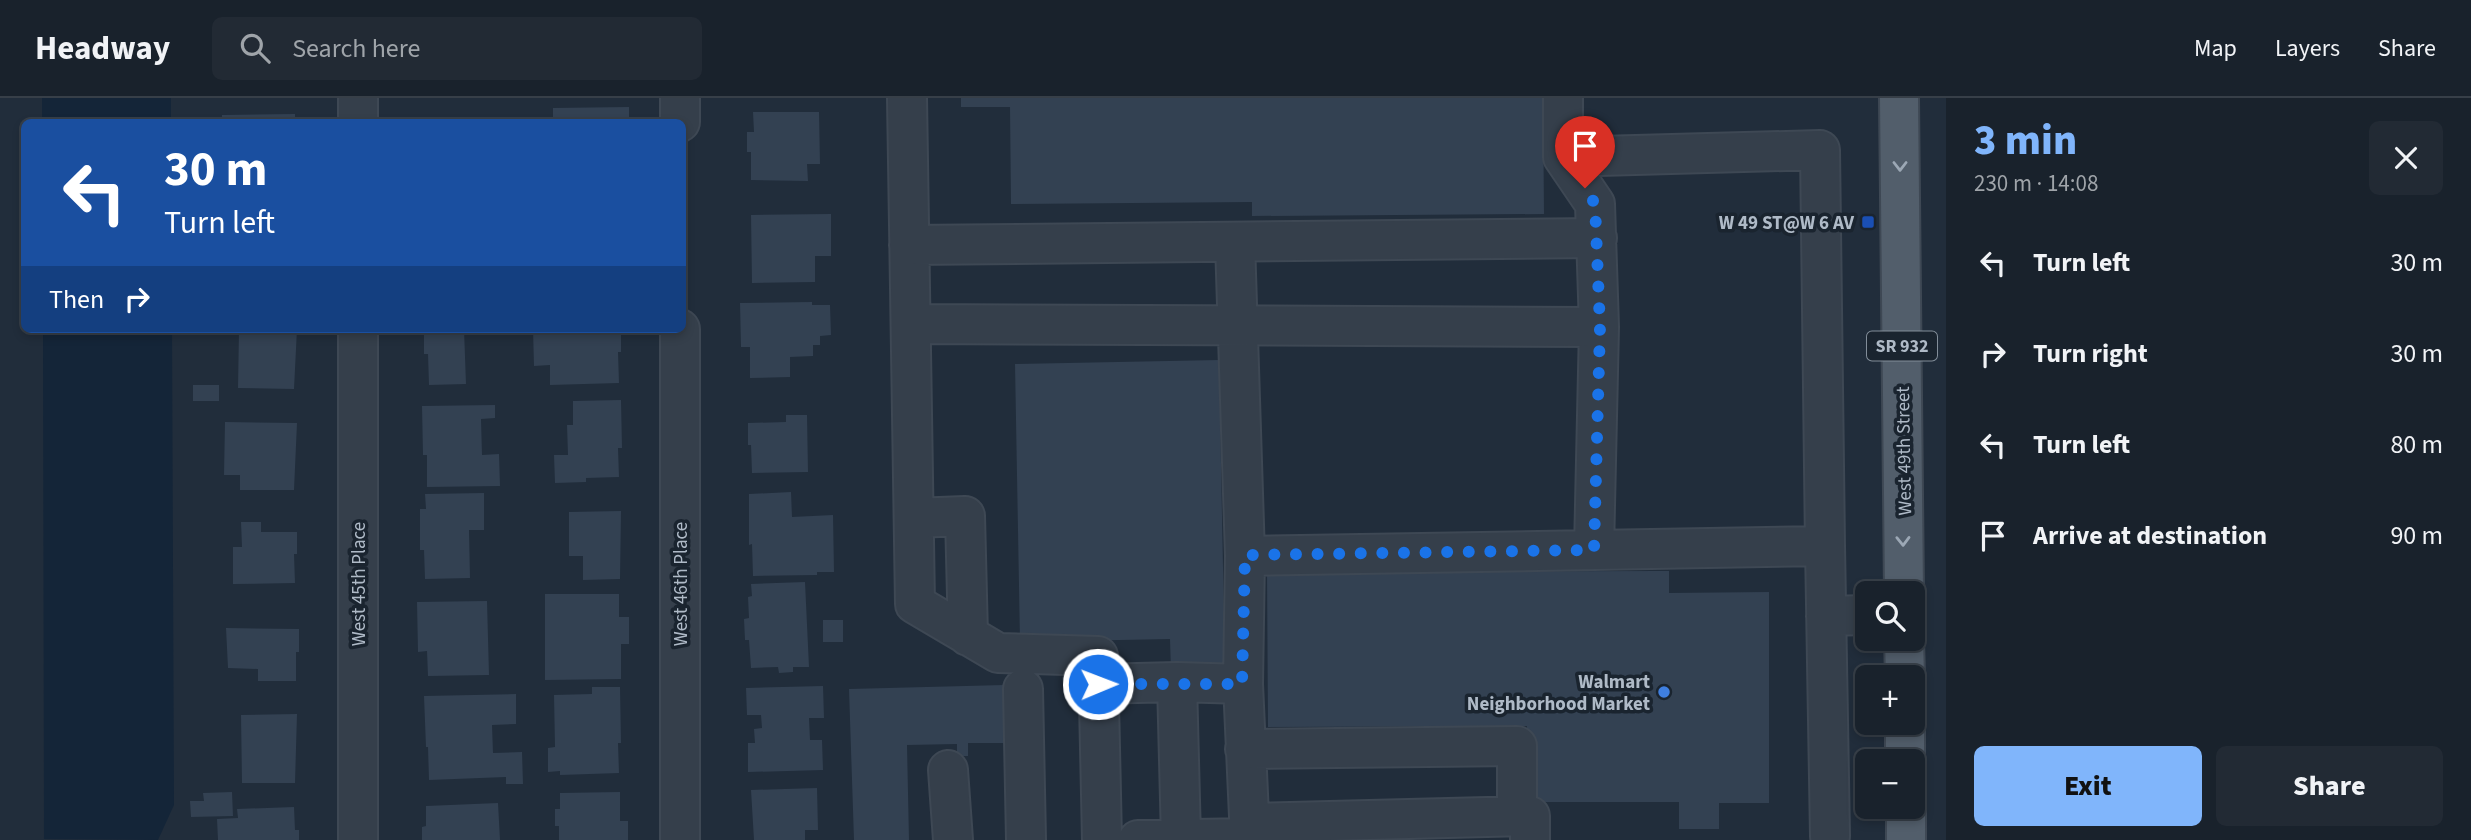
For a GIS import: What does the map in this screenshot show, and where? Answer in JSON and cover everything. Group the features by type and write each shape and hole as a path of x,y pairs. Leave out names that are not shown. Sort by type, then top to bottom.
{"main road":[{"name":"West 49th Street","path":"1899,98 1904,581"},
{"path":"1906,819 1906,840"}],"street":[{"path":"358,98 358,119"},
{"path":"680,98 680,119"},
{"path":"907,98 915,604 998,653 1098,656 1102,840"},
{"path":"1563,98 1563,157 1595,204 1600,327 1594,550"},
{"path":"1563,157 1820,149 1830,836"},
{"path":"909,244 1597,238"},
{"path":"1235,242 1245,555 1242,684 1249,834"},
{"path":"911,324 1600,327"},
{"name":"West 45th Place","path":"358,333 358,840"},
{"name":"West 46th Place","path":"680,333 680,840"},
{"path":"914,518 965,516 968,636"},
{"path":"1245,555 1825,546"},
{"path":"1826,616 1855,615"},
{"path":"1177,682 1181,839"},
{"path":"1098,684 1242,684"},
{"path":"1023,689 1026,840"},
{"path":"1138,840 1249,834 1524,828 1517,746 1245,749"},
{"path":"948,770 953,840"}],"water":[{"path":"42,98 171,98 171,119 42,119"},
{"path":"43,333 172,333 174,805 158,840 44,839"}],"building":[{"path":"961,98 1543,98 1544,214 1252,216 1252,202 1011,204 1010,107 961,107"},
{"path":"629,107 629,119 553,119 553,108"},
{"path":"753,112 819,112 820,164 807,164 808,181 751,180 751,152 747,152 747,132 754,132"},
{"path":"295,114 295,119 222,119 222,115"},
{"path":"831,214 831,256 815,256 815,282 752,283 751,215"},
{"path":"812,302 812,305 830,305 831,335 820,336 820,345 813,345 813,356 790,357 790,377 750,378 750,347 741,347 740,303"},
{"path":"239,333 297,333 294,389 238,388"},
{"path":"424,333 464,333 466,384 429,385 428,354 424,354"},
{"path":"533,333 621,333 621,352 618,352 619,383 550,385 550,365 534,366"},
{"path":"1219,360 1225,671 1171,672 1170,639 1020,642 1015,364"},
{"path":"193,385 219,385 219,401 193,401"},
{"path":"621,400 622,448 618,448 619,477 555,483 554,455 568,455 567,425 573,425 573,401"},
{"path":"495,405 495,418 481,419 482,455 499,454 500,486 427,487 422,406"},
{"path":"786,415 807,415 808,472 752,473 748,423 786,422"},
{"path":"225,422 297,423 294,490 240,490 240,475 224,475"},
{"path":"791,492 792,517 833,515 834,572 817,572 817,575 753,576 752,544 749,545 749,494"},
{"path":"484,493 484,530 469,530 470,578 425,579 424,550 420,550 420,509 426,509 425,494"},
{"path":"621,511 620,579 583,580 583,556 569,556 569,512"},
{"path":"241,522 261,522 261,532 297,532 297,554 294,554 295,583 233,584 233,547 242,547"},
{"path":"1669,571 1669,593 1769,592 1769,803 1719,803 1719,829 1679,829 1679,802 1527,802 1527,726 1268,727 1267,572"},
{"path":"805,582 809,667 793,667 793,672 779,673 778,667 751,668 744,619 749,618 748,597 752,596 751,584"},
{"path":"545,594 619,594 619,617 629,617 629,644 621,644 621,679 545,680"},
{"path":"487,601 489,675 428,676 427,651 418,652 417,602"},
{"path":"823,620 843,620 843,642 823,642"},
{"path":"226,628 299,629 296,681 258,681 258,669 228,668"},
{"path":"1004,685 1006,743 968,743 968,756 957,756 957,744 907,745 909,840 854,840 849,689"},
{"path":"823,686 824,718 809,718 810,740 822,740 823,770 748,772 748,743 755,743 754,729 762,728 761,715 747,715 746,688"},
{"path":"592,687 620,687 619,773 560,775 560,771 548,772 548,748 555,747 554,695 592,694"},
{"path":"516,694 516,724 492,725 493,753 522,752 523,784 506,784 506,777 429,780 424,696"},
{"path":"297,714 295,783 242,783 241,715"},
{"path":"817,788 818,830 805,830 805,840 754,840 751,790"},
{"path":"232,792 233,816 191,817 190,801 204,801 203,793"},
{"path":"620,792 620,821 628,821 628,840 559,840 559,826 555,826 555,809 560,809 560,793"},
{"path":"498,803 500,840 422,840 422,827 426,826 426,806"},
{"path":"294,807 295,830 299,830 299,840 218,840 217,819 238,818 237,809"}],"place":[{"name":"W 49 ST@W 6 AV","path":"1868,222"},
{"name":"Walmart Neighborhood Market","path":"1664,692"}],"route":[{"path":"1098,684 1242,684 1245,555 1594,550 1600,327 1595,204 1585,188"}]}
